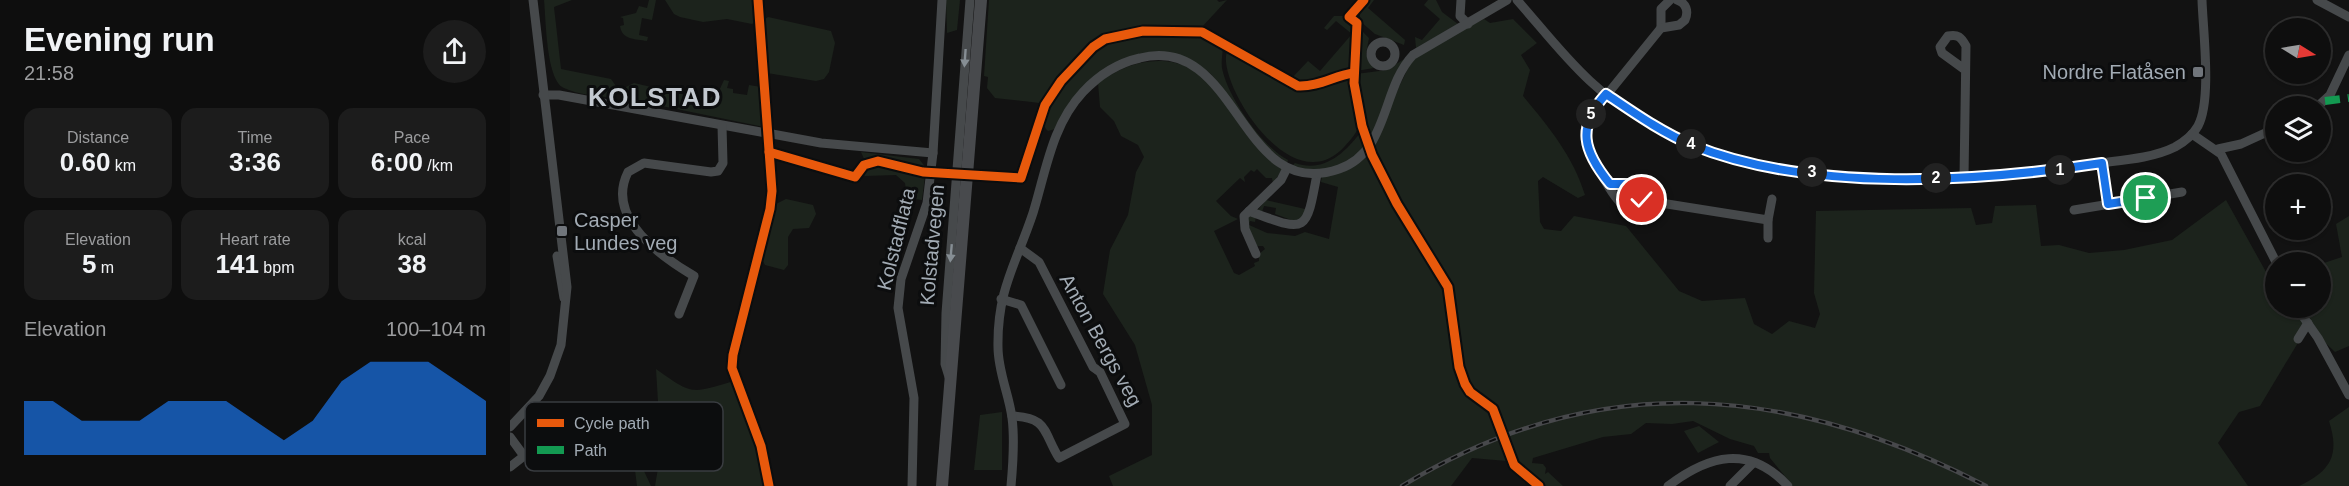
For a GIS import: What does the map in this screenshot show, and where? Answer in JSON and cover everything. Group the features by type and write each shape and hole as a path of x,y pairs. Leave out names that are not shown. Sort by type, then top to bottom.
{"main road":[{"name":"Kolstadvegen","path":"942,486 981,0"}],"street":[{"path":"533,0 559,238 557,254 564,300 561,345 550,376 533,402"},
{"name":"Kolstadflata","path":"912,486 914,398 898,308 901,279 927,203 933,153 942,0"},
{"name":"Kolstadvegen","path":"951,385 945,364 946,313 970,0"},
{"path":"1461,0 1460,16 1468,24"},
{"path":"1011,486 1012,416 998,358 1001,299 1020,248 1055,136 1068,110 1094,82 1106,73 1136,59 1150,56 1172,57 1191,63 1206,74 1262,148 1287,168 1317,174 1349,165 1371,145 1378,134 1393,85 1402,67 1413,56 1507,0"},
{"path":"1517,0 1589,80 1649,123 1690,144 1732,158 1801,171 1858,178 1964,177 2038,173 2162,152 2174,147 2192,134 2198,126 2204,104 2202,0"},
{"path":"1610,184 1636,184 1643,191 1642,200 1636,206 1623,205 1599,171 1584,132 1588,118 1661,28 1661,9 1670,0"},
{"path":"1661,28 1679,25 1685,20 1687,10 1684,4 1677,0"},
{"path":"2317,0 2349,17"},
{"path":"1395,52 1408,51 1413,56"},
{"path":"2329,96 2349,55"},
{"path":"1964,69 1964,177"},
{"path":"543,94 859,148 933,153"},
{"path":"680,314 694,276 655,252 642,237 625,204 625,177 632,168 644,163 718,171 723,163 722,126"},
{"path":"2218,149 2241,144 2265,133"},
{"path":"2192,134 2218,149 2271,252"},
{"path":"2102,163 2108,204"},
{"path":"1256,254 1243,220 1249,211 1281,180 1287,168"},
{"path":"1249,211 1280,223 1290,225 1302,222 1308,218 1311,209 1317,174"},
{"path":"2074,210 2182,192"},
{"path":"1768,238 1768,220 1772,199"},
{"path":"1642,200 1768,220"},
{"name":"Anton Bergs veg","path":"1012,416 1031,417 1038,421 1059,459 1125,424 1100,372 1093,367 1039,262 1020,248"},
{"path":"1001,299 1021,305 1061,386"},
{"path":"2304,318 2349,395"},
{"path":"2298,339 2308,323"},
{"path":"510,427 525,411"},
{"path":"510,437 524,456 510,467"},
{"path":"1668,486 1684,474 1712,461 1736,459 1771,471 1788,486"},
{"path":"1730,486 1753,463"}],"shaded area":[{"path":"544,0 572,0 554,7 561,69 611,79 618,89 614,98 576,92 558,83 550,62"},
{"path":"649,0 656,0 652,20 642,18 639,35 648,37 647,41 623,34 620,26 624,25 623,18 620,17 636,13 639,6 647,8"},
{"path":"665,0 755,0 757,20 752,24 727,19 703,22 680,17 674,14"},
{"path":"946,0 960,0 957,30 947,33"},
{"path":"989,0 1217,0 1219,2 1227,0 1201,28 1161,28 1103,37 1091,46 1040,103 995,98 987,88 988,77 984,76"},
{"path":"1367,0 1374,0 1368,8 1405,40 1404,45 1375,34 1360,21 1360,11"},
{"path":"1428,0 1436,0 1442,12 1458,24 1416,48 1415,37 1422,40 1440,19 1424,5"},
{"path":"1334,16 1343,16 1355,27 1350,66 1334,76 1316,82 1297,83 1280,76 1283,72 1291,79 1308,61 1320,71 1352,34 1336,21 1327,30 1324,28"},
{"path":"768,17 831,31 835,43 829,72 824,79 816,81 767,73 761,22"},
{"path":"1484,19 1490,23 1513,19 1537,43 1521,55 1530,70 1523,96 1567,155 1585,195 1578,198 1543,177 1538,181 1540,222 1544,229 1561,231 1574,216 1626,226 1679,291 1702,301 1745,298 1754,324 1772,334 1789,321 1815,328 1820,314 1814,293 1816,211 1971,208 1976,225 1992,223 1995,206 2036,205 2041,246 2059,245 2089,253 2124,250 2172,240 2226,200 2265,270 2265,318 2331,318 2331,261 2342,257 2336,224 2349,216 2349,346 2335,352 2308,326 2260,406 2239,412 2218,443 2248,486 1793,486 1770,458 1769,453 1758,453 1754,446 1730,439 1693,421 1672,424 1646,423 1631,434 1603,437 1533,458 1532,463 1543,464 1546,468 1545,474 1548,472 1563,486 1542,486 1518,462 1472,458 1451,486 1113,486 1109,476 1152,455 1152,405 1135,345 1103,294 1110,250 1128,215 1136,172 1144,157 1138,145 1121,136 1114,121 1100,107 1098,83 1136,64 1162,61 1182,65 1199,74 1213,88 1253,140 1282,169 1273,184 1272,178 1266,178 1257,169 1254,172 1251,170 1244,177 1245,182 1240,178 1216,201 1231,216 1238,219 1214,231 1234,273 1239,275 1255,266 1254,263 1259,261 1259,254 1265,249 1263,246 1255,246 1249,235 1248,216 1256,216 1255,222 1250,221 1249,225 1267,233 1295,236 1305,232 1329,239 1338,187 1321,182 1322,176 1343,170 1359,161 1370,151 1378,139 1395,94 1408,69 1419,55 1436,43"},
{"path":"1363,32 1369,38 1366,54 1374,68 1356,71 1358,37"},
{"path":"1144,33 1197,33 1223,45 1222,68 1225,80 1238,106 1257,133 1278,154 1288,160 1287,163 1264,145 1211,74 1189,59 1171,53 1141,54 1070,101 1055,129 1048,131 1043,122 1046,109 1054,95 1065,80 1092,53 1105,44 1124,36"},
{"path":"1229,49 1293,87 1310,88 1346,77 1352,85 1357,102 1359,123 1355,134 1345,146 1323,161 1300,160 1278,148 1258,128 1242,105 1231,81 1226,61"},
{"path":"1404,59 1389,89 1378,122 1369,139 1356,74 1387,70"},
{"path":"724,80 729,81 727,88 733,89 733,93 747,95 749,85 761,87 764,127 623,98 626,87 634,83 707,100 718,93"},
{"path":"1363,132 1366,141 1368,140 1349,161 1333,168 1312,170 1292,166 1295,163 1315,165 1332,160 1360,133"},
{"path":"861,152 919,159 926,168 922,200 907,198 905,183 896,175 865,176 862,173 864,168 871,165 886,164 922,176 923,168 882,159 865,161"},
{"path":"786,199 813,205 816,214 809,228 793,229 788,237 788,265 784,270 765,265 762,259 774,205"},
{"path":"1266,200 1305,209 1306,216 1294,221 1275,214 1276,208 1264,206 1262,212 1258,210"},
{"path":"656,369 678,384 692,390 734,381 758,447 765,486 655,486 658,471 723,471 723,402 658,402"},
{"path":"2349,407 2349,486 2299,486 2319,474 2330,461 2333,443 2329,421"},
{"path":"1002,412 1002,470 974,470 980,415"},
{"path":"1699,426 1719,442 1698,453 1684,431"},
{"path":"635,471 644,471 651,486 637,486"}],"railway":[{"path":"1402,486 1475,448 1548,421 1621,407 1693,403 1766,410 1839,426 1912,452 1986,486"}],"marked path":[{"path":"2331,100 2349,98"}],"cycle path":[{"path":"758,0 772,191 770,209 733,355 732,368 761,446 769,486"},
{"path":"1364,0 1349,17 1357,23 1354,83 1362,126 1372,155 1397,204 1448,287 1459,367 1465,384 1470,392 1493,409 1514,465 1539,486"},
{"path":"769,152 855,177 864,165 878,161 923,172 1021,178 1045,105 1061,81 1093,47 1105,39 1143,31 1202,32 1298,86 1312,85 1353,73"}],"place":[{"name":"Nordre Flatåsen","path":"2198,72"},
{"name":"Casper Lundes veg","path":"562,231"}],"district":[{"name":"KOLSTAD","path":"655,97"}],"route":[{"path":"1642,200 1643,191 1636,184 1610,184 1599,171 1586,142 1584,132 1588,118 1606,94 1649,123 1690,144 1748,162 1858,178 1902,179 2038,173 2102,163 2108,204 2146,198"}]}
